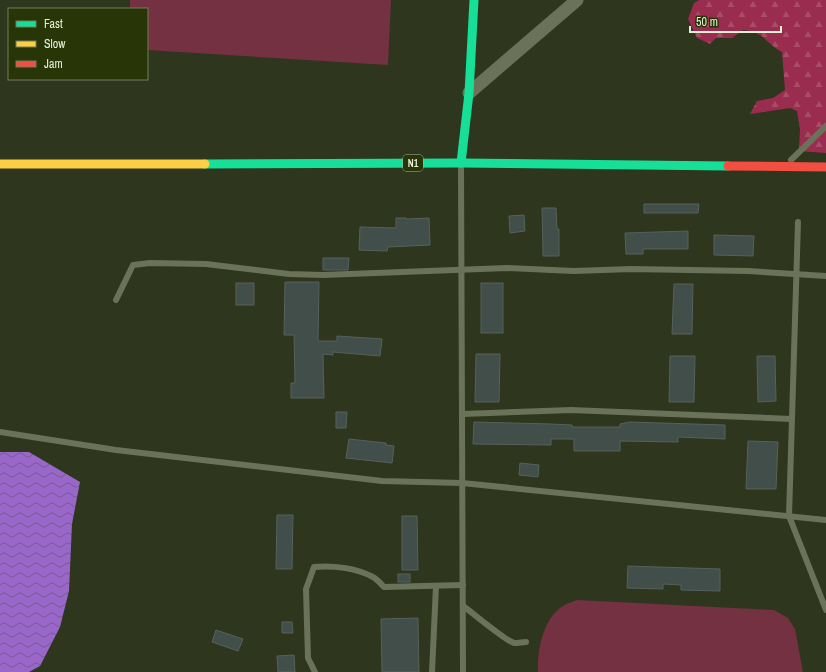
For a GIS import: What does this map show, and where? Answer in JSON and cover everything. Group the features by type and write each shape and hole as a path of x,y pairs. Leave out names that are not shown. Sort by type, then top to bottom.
{"main road":[{"path":"461,163 469,93 474,0"},
{"name":"N1","path":"0,164 461,163 826,167"}],"street":[{"path":"469,93 577,0"}],"lane":[{"path":"785,167 826,126"},
{"path":"461,163 463,672"},
{"path":"798,222 789,516 826,610"},
{"path":"116,300 133,265 150,263 206,264 289,274 507,268 574,271 684,270 826,276"},
{"path":"462,414 572,410 792,419"},
{"path":"0,432 116,450 382,481 462,483 826,520"},
{"path":"315,672 308,658 306,589 314,566 350,569 374,577 384,587 463,585"},
{"path":"432,672 436,586"},
{"path":"463,606 486,622 503,637 513,642 526,642"}],"shaded area":[{"path":"130,0 391,0 388,65 148,50 148,8 130,8"},
{"path":"577,600 774,610 788,618 795,629 803,672 538,672 540,645 546,627 556,611"}],"green space":[{"path":"699,0 826,0 826,153 799,151 800,129 797,111 790,108 750,114 757,101 773,98 785,90 782,52 760,35 750,31 743,30 732,38 716,38 710,44 697,38 688,19 694,3"}],"water":[{"path":"0,452 29,452 80,482 72,524 69,591 60,627 40,666 29,672 0,672"}],"building":[{"path":"644,204 699,204 698,213 644,213"},
{"path":"542,208 556,208 557,229 559,229 559,256 543,256"},
{"path":"524,215 525,231 510,233 509,216"},
{"path":"396,218 429,218 430,245 388,247 387,251 359,250 360,227 396,228"},
{"path":"688,231 688,249 643,249 643,254 626,254 625,233"},
{"path":"714,235 754,236 753,256 714,255"},
{"path":"323,258 349,258 348,270 323,270"},
{"path":"285,282 319,282 318,341 337,341 337,336 382,339 380,356 333,352 333,355 323,354 324,398 291,398 291,383 295,383 294,335 284,335"},
{"path":"236,283 254,283 254,305 236,305"},
{"path":"481,283 503,283 503,333 481,333"},
{"path":"674,284 693,284 692,334 672,334"},
{"path":"476,354 500,354 499,402 475,402"},
{"path":"670,356 695,356 694,402 669,402"},
{"path":"757,356 775,356 776,401 758,402"},
{"path":"336,412 347,412 346,428 336,428"},
{"path":"474,422 572,425 572,427 620,427 620,424 630,422 725,425 725,439 678,437 678,442 620,441 620,451 574,451 574,439 551,439 551,445 473,444"},
{"path":"349,439 386,443 386,445 394,446 392,463 346,458"},
{"path":"748,441 778,442 776,489 746,489"},
{"path":"520,463 539,465 538,477 519,475"},
{"path":"277,515 293,515 292,569 276,569"},
{"path":"402,516 417,516 418,570 402,570"},
{"path":"628,566 720,569 720,591 681,590 681,585 663,584 663,589 627,588"},
{"path":"398,574 410,574 410,582 398,582"},
{"path":"418,618 419,672 382,672 381,619"},
{"path":"282,622 292,622 293,633 282,633"},
{"path":"216,630 243,639 238,651 212,642"},
{"path":"294,655 295,672 278,672 277,656"}],"traffic: fast":[{"path":"461,163 469,93 474,0"},
{"path":"205,164 461,163 728,166"}],"traffic: slow":[{"path":"0,164 205,164"}],"traffic: jam":[{"path":"728,166 826,167"}]}
